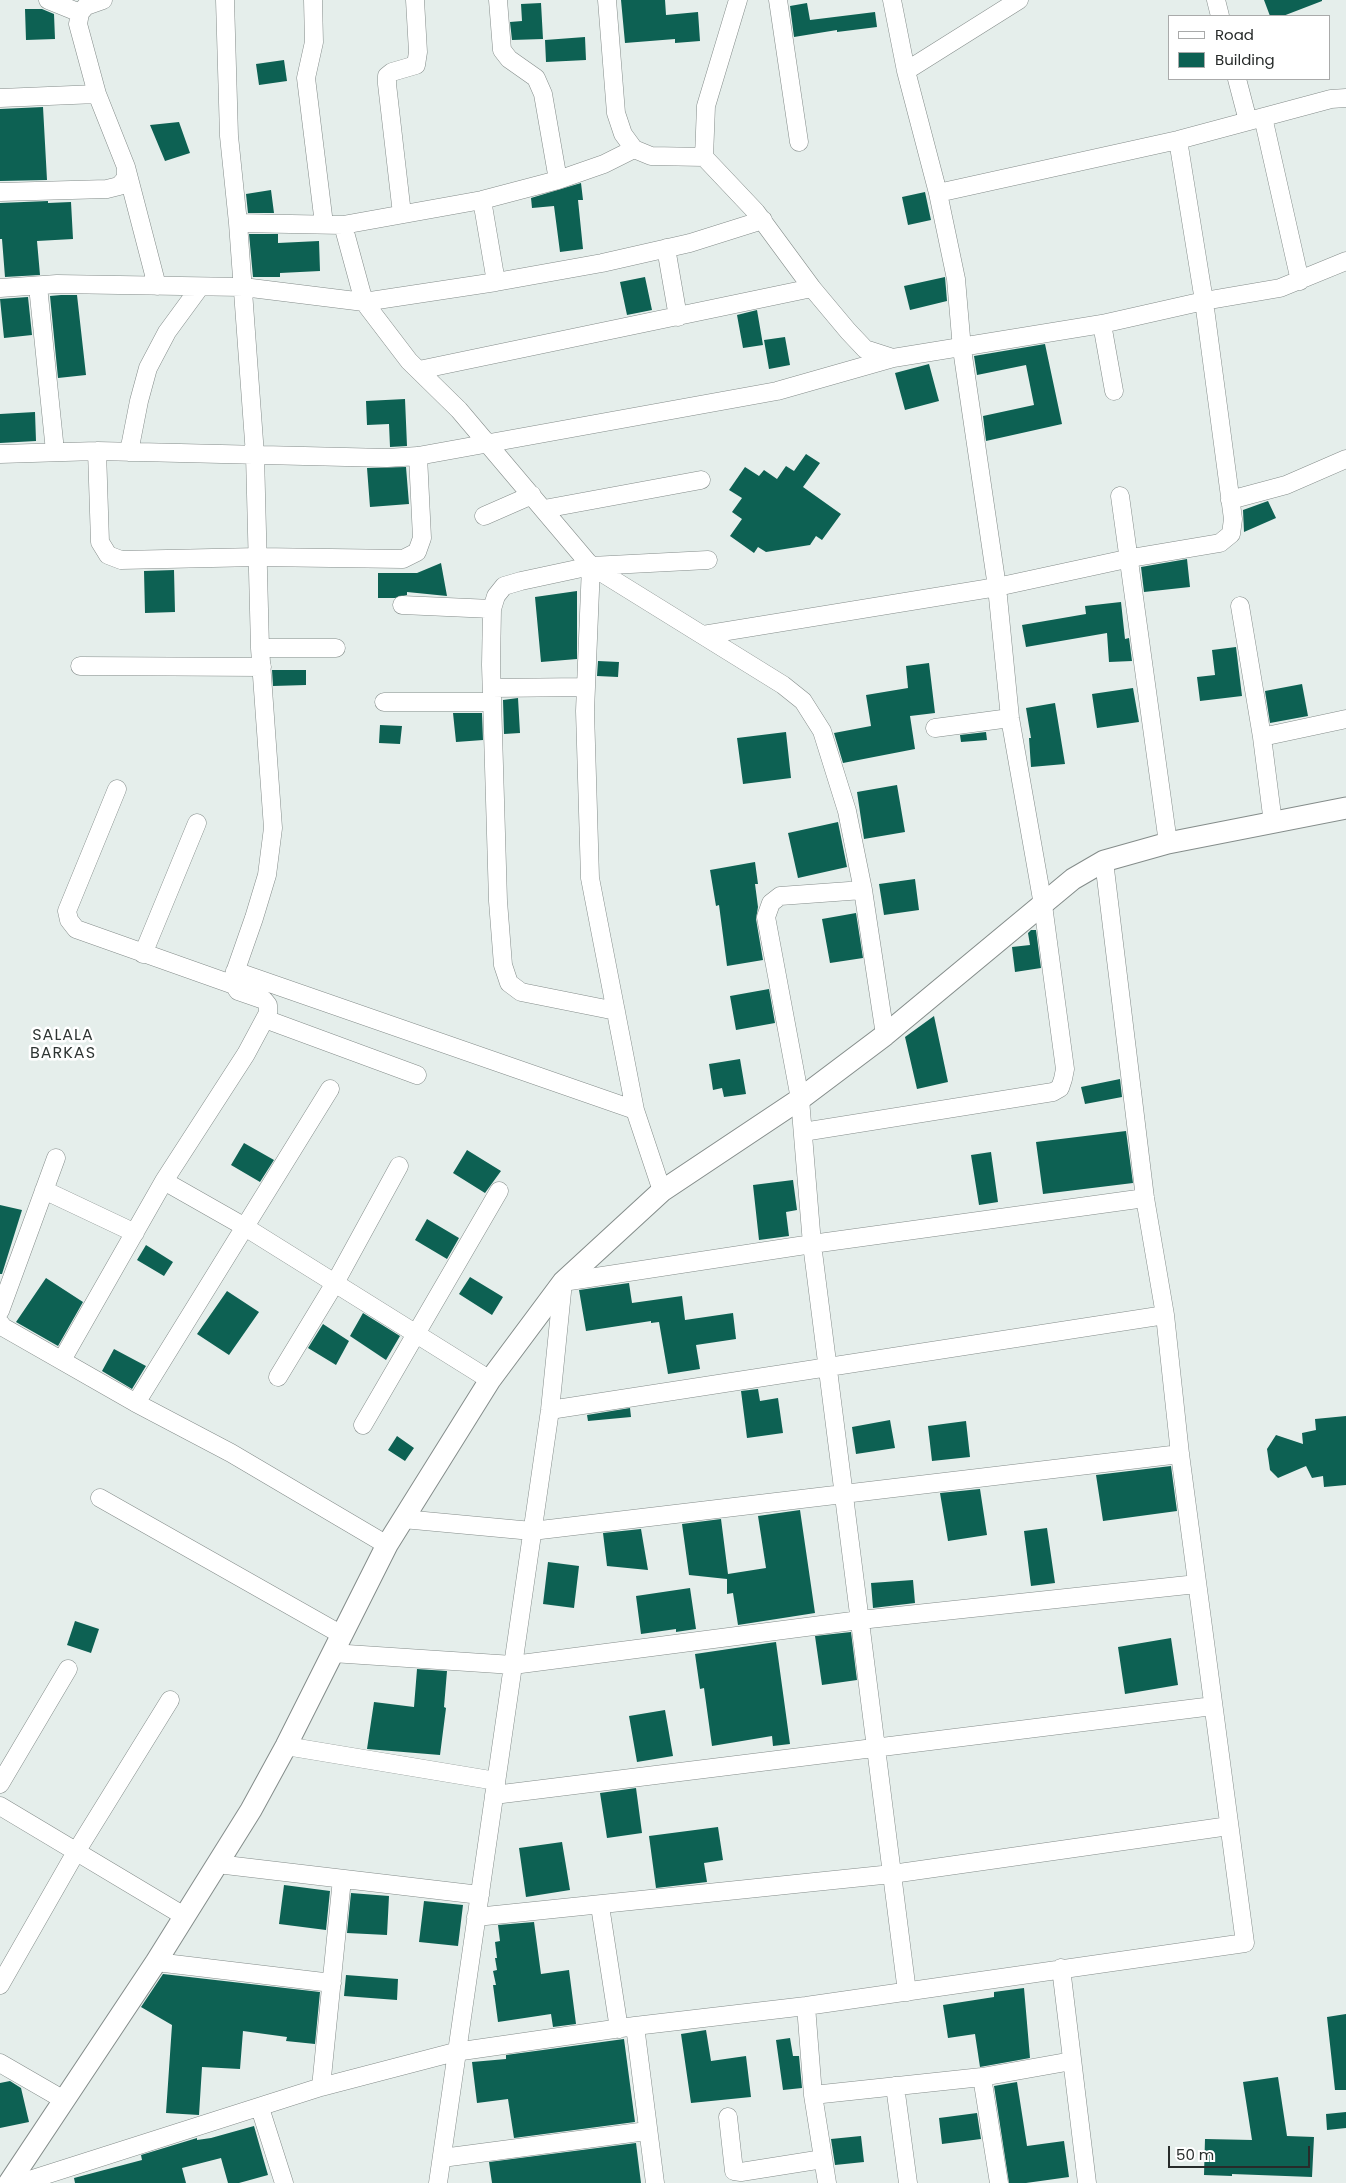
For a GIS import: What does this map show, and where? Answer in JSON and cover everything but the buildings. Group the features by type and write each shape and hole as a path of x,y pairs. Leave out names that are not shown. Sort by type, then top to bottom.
{"street":[{"path":"48,0 80,13"},
{"path":"103,0 86,6 80,13 78,24 97,94 126,167 158,286"},
{"path":"62,1360 164,1181 246,1054 268,1013 268,1005 264,1000 238,991 234,978 267,875 273,828 260,648 255,455 238,223 229,136 225,0"},
{"path":"313,0 313,48 306,78 324,224"},
{"path":"402,214 387,76 392,72 416,65 418,52 415,0"},
{"path":"498,0 502,50 509,58 536,78 543,94 558,180"},
{"path":"608,0 616,113 623,134 634,149 651,156 704,157"},
{"path":"778,0 799,142"},
{"path":"803,1132 1053,1092 1060,1088 1065,1069 1043,904 1010,718 997,587 962,349 956,279 938,193 906,72 892,0"},
{"path":"906,72 996,6 1019,0"},
{"path":"1216,0 1220,15"},
{"path":"738,1 706,106 704,157 763,220 812,288 865,348 894,358"},
{"path":"1237,80 1255,119 1300,281"},
{"path":"0,98 97,94"},
{"path":"938,193 1178,140 1331,99 1346,98"},
{"path":"703,635 997,587 1130,558 1220,543 1231,534 1233,520 1204,300 1178,140"},
{"path":"238,223 343,225 482,200 558,180 604,164 634,149"},
{"path":"0,192 107,189 119,186 126,178 126,167"},
{"path":"482,200 496,282"},
{"path":"0,288 38,286 243,287 364,302 496,282 666,248 763,220"},
{"path":"343,225 364,302 419,370 459,410 591,566 783,685 803,701 822,731 847,811 863,890 885,1035"},
{"path":"666,248 678,317"},
{"path":"0,454 97,451 387,458 418,456 776,391 894,358 962,349 1102,324 1204,300 1280,288 1345,267"},
{"path":"38,286 55,451"},
{"path":"129,452 138,401 148,368 167,332 200,287"},
{"path":"419,370 812,288"},
{"path":"1102,324 1114,391"},
{"path":"97,451 100,542 108,555 121,560 258,557 403,559 417,552 422,538 418,456"},
{"path":"1230,500 1286,485 1346,459"},
{"path":"544,509 701,480"},
{"path":"484,516 532,495"},
{"path":"1120,496 1168,843"},
{"path":"616,1011 521,992 509,983 503,965 498,902 492,695 492,608 496,596 504,586 591,566 708,560"},
{"path":"591,566 586,687 590,878 635,1110 662,1191"},
{"path":"402,605 492,608"},
{"path":"1240,606 1262,737 1273,823"},
{"path":"260,648 336,648"},
{"path":"80,666 262,667"},
{"path":"384,702 586,687"},
{"path":"935,728 1010,718"},
{"path":"1262,737 1346,718"},
{"path":"117,789 68,911 69,920 76,929 143,954 234,978 635,1110"},
{"path":"8,2183 156,1962 217,1864 286,1746 386,1545 490,1380 563,1282 662,1191 800,1099 885,1035 1073,879 1104,861 1168,843 1346,808"},
{"path":"143,954 196,824"},
{"path":"20,2183 321,2087 455,2052 806,2006 1245,1943 1180,1454 1165,1315 1145,1198 1104,861"},
{"path":"863,890 780,896 771,903 766,916 800,1099 812,1244 906,1992"},
{"path":"265,1019 417,1075"},
{"path":"136,1403 330,1089"},
{"path":"0,1311 56,1158"},
{"path":"278,1377 335,1283 399,1166"},
{"path":"164,1181 245,1226 490,1380"},
{"path":"44,1190 134,1233"},
{"path":"363,1425 499,1191"},
{"path":"563,1282 812,1244 1145,1198"},
{"path":"438,2183 455,2052 480,1895 550,1410 563,1282"},
{"path":"550,1410 1165,1315"},
{"path":"0,1323 2,1327 136,1403 232,1454 386,1545"},
{"path":"403,1519 532,1531 1180,1454"},
{"path":"100,1498 337,1644 513,1665 860,1620 1197,1584"},
{"path":"0,1784 68,1669"},
{"path":"0,1985 76,1852 170,1700"},
{"path":"286,1746 495,1788 876,1748 1213,1706"},
{"path":"0,1806 184,1916"},
{"path":"476,1917 600,1906 892,1874 1229,1826"},
{"path":"217,1864 480,1895"},
{"path":"321,2087 342,1879"},
{"path":"600,1906 627,2028 655,2183"},
{"path":"156,1962 332,1983"},
{"path":"1061,1968 1087,2183"},
{"path":"806,2006 813,2095 827,2183"},
{"path":"813,2095 982,2077 1072,2060"},
{"path":"0,2063 64,2100"},
{"path":"982,2077 999,2183"},
{"path":"895,2086 908,2183"},
{"path":"260,2108 284,2183"},
{"path":"728,2117 734,2171 741,2172 823,2159"},
{"path":"442,2158 647,2131"}],"district":[{"name":"SALALA BARKAS","path":"63,1045"}]}
